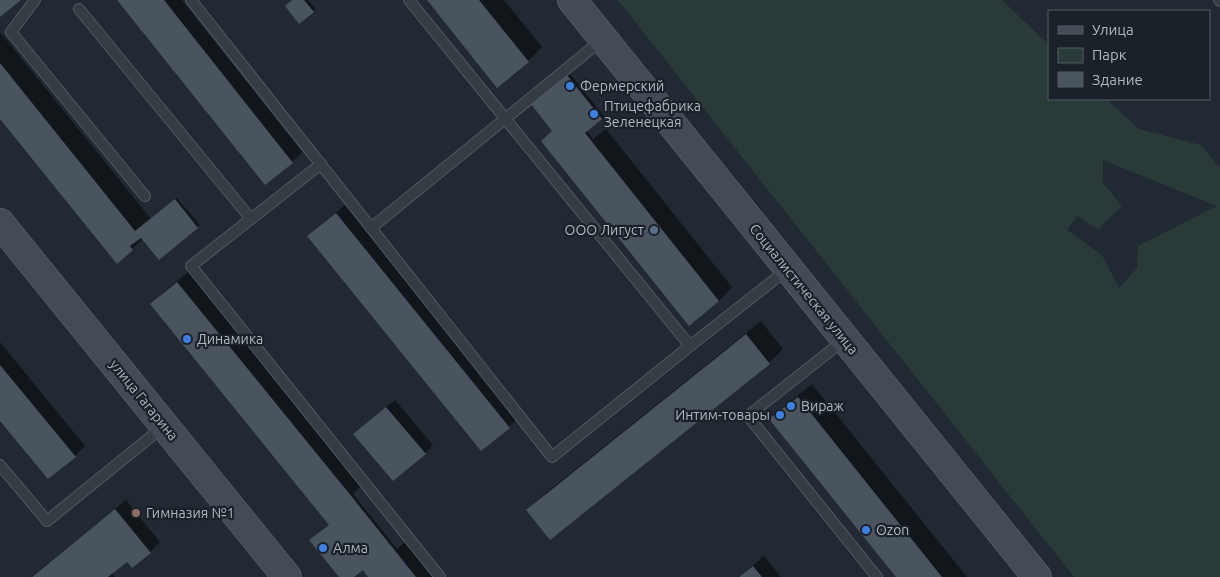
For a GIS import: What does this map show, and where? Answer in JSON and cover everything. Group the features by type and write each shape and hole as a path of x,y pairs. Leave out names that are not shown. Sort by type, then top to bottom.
{"main road":[{"name":"Социалистическая улица","path":"572,0 1037,577"},
{"name":"улица Гагарина","path":"0,223 287,577"}],"lane":[{"path":"36,0 11,32 145,196"},
{"path":"191,0 552,457 788,269"},
{"path":"410,0 690,346"},
{"path":"79,10 251,218"},
{"path":"371,228 603,39"},
{"path":"321,164 191,266 440,577"},
{"path":"844,339 748,416 876,577"},
{"path":"0,465 47,522 164,425"}],"green space":[{"path":"618,0 1002,0 1048,44 1048,100 1107,100 1139,129 1201,145 1220,168 1220,577 1074,577","holes":["1103,160 1217,206 1138,246 1137,268 1119,288 1102,255 1067,230 1077,216 1098,229 1122,206 1103,183"]}],"building":[{"path":"0,0 21,0 0,17"},
{"path":"117,0 164,0 293,163 265,185"},
{"path":"292,0 304,0 314,12 299,24 285,6"},
{"path":"427,0 479,0 529,62 497,88"},
{"path":"0,63 135,231 175,199 198,228 159,260 141,238 130,246 133,250 117,264 0,119"},
{"path":"567,75 602,119 585,133 719,301 689,326 541,141 552,131 531,104"},
{"path":"336,213 510,428 481,451 307,236"},
{"path":"177,282 416,577 368,577 363,570 354,577 339,577 309,540 329,525 150,304"},
{"path":"746,334 770,364 550,540 526,510"},
{"path":"0,365 76,457 48,479 0,421"},
{"path":"798,397 942,577 896,577 769,419"},
{"path":"386,407 426,454 393,481 353,434"},
{"path":"115,509 151,553 132,568 127,562 108,577 32,577"},
{"path":"753,566 762,577 739,577"}],"place":[{"name":"Фермерский","path":"570,86"},
{"name":"Птицефабрика Зеленецкая","path":"594,114"},
{"name":"ООО Лигуст","path":"654,230"},
{"name":"Динамика","path":"187,339"},
{"name":"Вираж","path":"791,406"},
{"name":"Интим-товары","path":"780,415"},
{"name":"Гимназия №1","path":"136,513"},
{"name":"Ozon","path":"866,530"},
{"name":"Алма","path":"323,548"}]}
